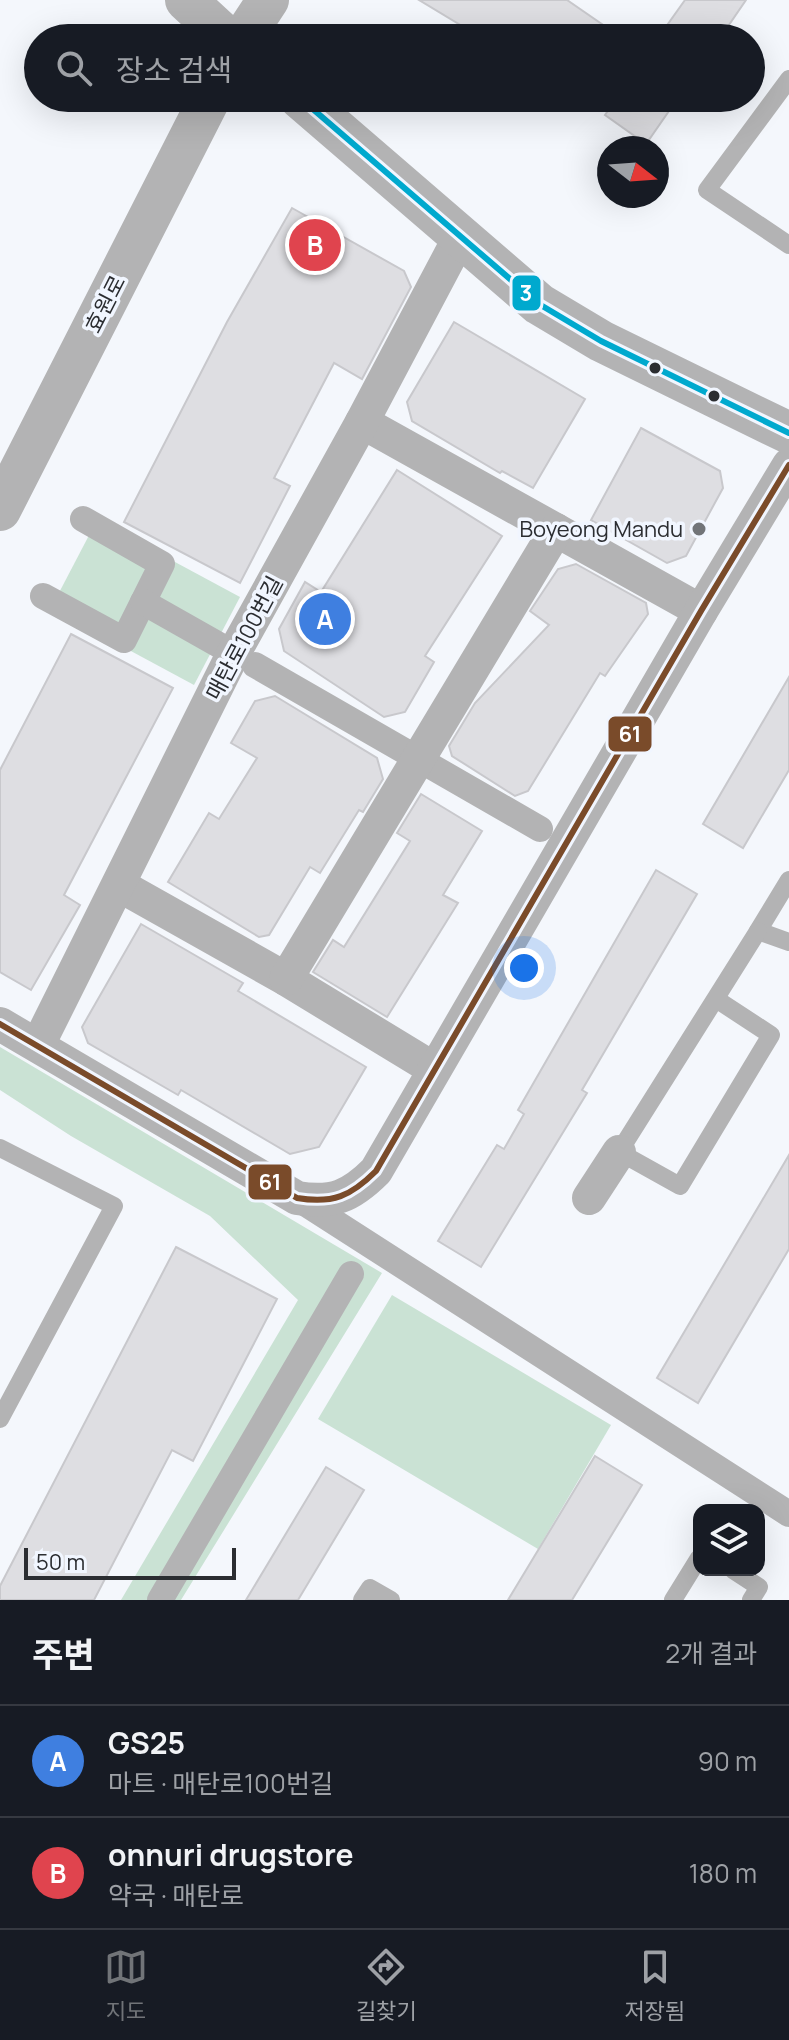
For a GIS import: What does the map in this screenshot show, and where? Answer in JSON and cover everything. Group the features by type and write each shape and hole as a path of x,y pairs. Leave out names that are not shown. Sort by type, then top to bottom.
{"street":[{"path":"186,0 212,24"},
{"path":"252,24 268,0"},
{"name":"효원로","path":"0,510 203,112"},
{"path":"316,112 539,304 601,341 789,433"},
{"name":"매탄로100번길","path":"38,1045 234,653 461,235"},
{"path":"362,422 701,611"},
{"path":"297,1198 318,1202 338,1198 359,1188 376,1171 789,465"},
{"path":"43,596 124,640 162,564 83,519"},
{"path":"286,979 556,530"},
{"path":"143,602 219,645"},
{"path":"255,665 540,829"},
{"path":"119,885 286,979 434,1069"},
{"path":"0,1024 297,1198 789,1514"},
{"path":"589,1198 619,1152"},
{"path":"160,1600 351,1274"}],"lane":[{"path":"765,111 789,79"},
{"path":"765,112 707,190 789,245"},
{"path":"716,999 771,1035 680,1186 619,1152 789,880"},
{"path":"758,931 789,942"},
{"path":"0,1148 114,1206 0,1419"},
{"path":"673,1600 693,1568"},
{"path":"742,1576 759,1587 751,1600"},
{"path":"362,1600 370,1588 391,1600"}],"green space":[{"path":"97,520 240,597 194,685 51,608"},
{"path":"0,1047 382,1273 181,1600 121,1600 298,1300 210,1216 71,1136 0,1090"},
{"path":"392,1295 611,1425 538,1549 318,1419"}],"building":[{"path":"419,0 567,0 602,24 459,24"},
{"path":"685,0 746,0 730,24 668,24"},
{"path":"607,112 668,112 652,136 635,136 605,115"},
{"path":"292,208 404,271 411,287 362,379 334,363 274,478 290,486 240,583 124,522 227,322"},
{"path":"454,322 585,399 533,488 502,471 500,473 412,421 407,402"},
{"path":"641,428 720,471 723,488 686,556 667,563 591,520"},
{"path":"397,470 502,536 425,656 434,662 405,712 384,717 284,651 279,629 305,582 321,592"},
{"path":"576,564 646,603 648,614 605,676 600,673 528,791 515,796 452,756 449,746 475,703 549,625 530,611 558,569"},
{"path":"71,634 173,688 64,895 80,905 31,990 0,972 0,770"},
{"path":"789,677 789,770 743,848 703,824"},
{"path":"275,696 377,758 383,779 363,812 359,810 320,873 310,867 269,935 259,937 168,882 209,813 219,819 257,758 231,743 255,701"},
{"path":"421,794 482,831 443,895 458,903 387,1017 313,972 333,940 344,947 410,841 397,833"},
{"path":"656,870 697,894 582,1090 587,1093 481,1267 438,1241 497,1145 504,1149 524,1114 518,1110"},
{"path":"141,924 243,983 238,991 366,1067 319,1147 290,1154 181,1090 178,1095 88,1043 82,1027"},
{"path":"789,1155 789,1249 698,1403 657,1378"},
{"path":"176,1247 277,1299 193,1461 172,1450 94,1600 0,1600 0,1586"},
{"path":"595,1456 642,1485 572,1600 508,1600"},
{"path":"326,1467 364,1490 298,1600 246,1600"}],"transit line":[{"name":"3","path":"316,112 539,304 601,341 789,433"},
{"name":"61","path":"0,1024 297,1198 331,1199 358,1187 376,1171 789,465"}],"place":[{"name":"onnuri drugstore","path":"315,245"},
{"name":"Boyeong Mandu","path":"699,529"},
{"name":"GS25","path":"325,619"}]}
